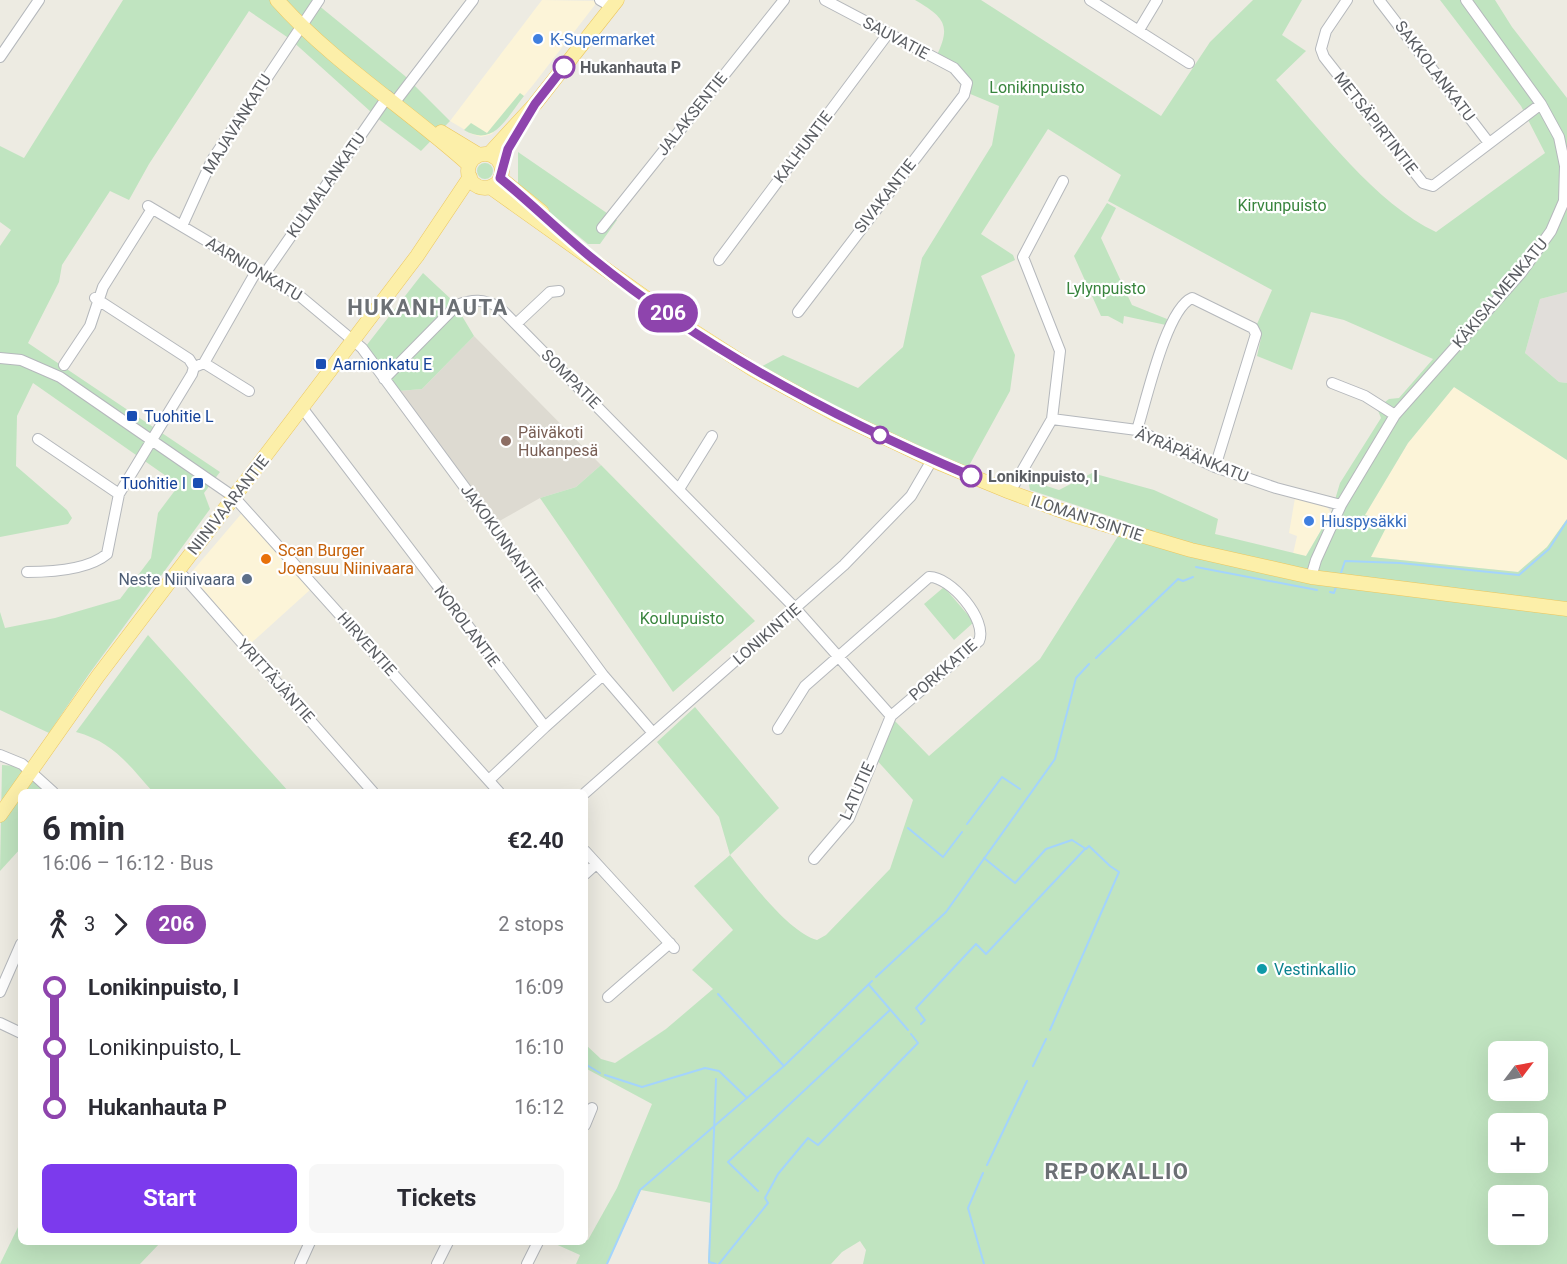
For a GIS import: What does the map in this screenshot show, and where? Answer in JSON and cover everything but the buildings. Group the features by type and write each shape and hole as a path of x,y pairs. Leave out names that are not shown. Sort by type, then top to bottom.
{"main road":[{"name":"ILOMANTSINTIE","path":"277,0 300,27 485,171 592,258 684,325 754,370 835,414 933,460 1010,492 1073,515 1182,548 1311,577 1567,609"},
{"name":"NIINIVAARANTIE","path":"18,789 178,570 303,409 417,256 485,171 508,149 535,104 610,2"},
{"name":"NIINIVAARANTIE","path":"0,815 18,789"}],"street":[{"path":"0,57 39,0"},
{"name":"MAJAVANKATU","path":"182,226 212,160 319,0"},
{"name":"KULMALANKATU","path":"119,494 199,365 261,272 391,99 473,0"},
{"name":"JALAKSENTIE","path":"602,228 784,0"},
{"name":"SAUVATIE","path":"825,0 887,35 954,68 965,78"},
{"path":"1090,0 1189,63"},
{"path":"1139,30 1157,0"},
{"name":"METSÄPIRTINTIE","path":"1347,0 1326,31 1321,49 1324,57 1423,183 1433,186 1541,104"},
{"name":"SAKKOLANKATU","path":"1379,0 1490,143"},
{"name":"KÄKISALMENKATU","path":"1311,577 1316,560 1341,505 1395,415 1521,273 1551,231 1564,201 1563,136 1466,0"},
{"name":"KALHUNTIE","path":"719,260 887,35"},
{"name":"SIVAKANTIE","path":"798,312 867,218 964,95 967,82 965,78"},
{"path":"1010,492 1052,419 1060,351 1023,257 1063,181"},
{"name":"AARNIONKATU","path":"96,298 150,207 314,306 354,340"},
{"path":"516,324 550,292 559,291"},
{"path":"64,365 90,326 96,298 189,359 249,391"},
{"path":"1137,430 1165,337 1184,301 1192,298 1252,328 1256,334 1215,467"},
{"name":"SOMPATIE","path":"384,379 457,305 472,299 499,307 796,609"},
{"name":"JAKOKUNNANTIE","path":"354,340 603,675 653,733"},
{"name":"HIRVENTIE","path":"0,358 21,360 60,377 234,497 496,789"},
{"path":"1332,383 1365,396 1395,415"},
{"name":"NOROLANTIE","path":"303,409 545,727"},
{"name":"ÄYRÄPÄÄNKATU","path":"1052,419 1137,430 1215,467 1276,488 1341,505"},
{"path":"679,489 689,477 712,436"},
{"path":"27,572 68,568 99,560 107,554 119,494 39,439"},
{"name":"LONIKINTIE","path":"588,790 796,609 875,535 911,496 933,460"},
{"name":"YRITTÄJÄNTIE","path":"178,570 370,789"},
{"name":"PORKKATIE","path":"778,729 805,687 923,580 935,576 948,583 977,617 982,626 979,641 891,716"},
{"path":"796,609 891,716"},
{"path":"489,780 603,675"},
{"name":"LATUTIE","path":"814,859 849,818 891,716"},
{"path":"0,755 31,771 49,789"},
{"path":"588,855 672,945 608,997"},
{"path":"588,871 596,864"},
{"path":"0,992 18,951"},
{"path":"0,1023 18,1032"},
{"path":"588,1116 591,1108"},
{"path":"300,1264 309,1245"},
{"path":"437,1264 446,1245"},
{"path":"527,1264 536,1245"}],"shaded area":[{"path":"542,0 598,1 492,134 481,137 450,121"},
{"path":"1567,292 1567,383 1559,382 1525,353 1540,299"},
{"name":"Päiväkoti Hukanpesä","path":"474,336 601,465 576,487 540,498 496,523 399,391 422,389"},
{"path":"1454,387 1567,460 1567,519 1547,547 1518,572 1370,557 1365,515 1408,443"},
{"path":"1295,498 1325,504 1331,513 1306,556 1293,554 1297,536 1289,533"},
{"path":"242,513 311,589 250,644 190,574"}],"green space":[{"path":"123,0 312,0 405,76 450,121 421,151 381,121 290,39 249,11 149,164 129,200 110,191 62,265 59,282 28,343 220,472 204,493 210,509 89,674 49,733 0,710 0,612 5,628 55,618 120,599 151,558 158,513 179,485 33,383 17,416 16,466 67,510 72,518 68,524 0,537 0,246 11,230 0,222 0,146 24,158"},
{"path":"915,0 981,0 1161,116 1210,42 1253,0 1302,0 1282,35 1306,51 1276,80 1371,185 1414,219 1436,232 1545,153 1521,106 1440,0 1495,0 1512,27 1567,98 1567,292 1540,299 1525,353 1559,382 1567,383 1567,460 1454,387 1408,443 1365,515 1389,522 1371,557 1518,572 1547,547 1567,519 1567,1264 863,1264 866,1250 860,1241 842,1252 831,1264 708,1264 711,1203 641,1190 607,1264 576,1264 580,1255 558,1245 588,1245 588,1240 617,1188 652,1104 588,1070 588,1047 601,1059 615,1063 666,1029 713,989 692,970 733,930 694,886 730,855 758,890 794,927 817,940 826,935 890,869 913,800 873,756 891,717 929,756 1040,659 1127,522 1030,490 1028,480 1059,490 1092,473 1154,490 1218,519 1215,534 1306,556 1331,513 1340,483 1381,418 1377,408 1389,399 1399,398 1433,359 1344,320 1311,312 1292,370 1257,356 1261,338 1257,324 1272,290 1108,201 1121,175 1048,129 981,234 1013,255 1015,260 981,276 1015,355 1010,391 965,473 753,371 783,355 858,388 903,347 922,258 992,145 999,106 968,93 968,89 936,57 944,37 942,23 939,17"},
{"path":"520,93 524,96 499,128 492,133 474,135 464,130 471,123 487,133"},
{"path":"518,152 617,220 600,244 588,244 518,186"},
{"path":"485,163 491,165 493,171 491,177 485,179 479,177 477,171 479,165"},
{"name":"Lylynpuisto","path":"1107,203 1116,208 1101,238 1132,305 1167,319 1166,325 1124,316 1123,324 1108,316 1101,316 1074,256"},
{"path":"423,273 453,301 474,336 422,389 399,391 366,346"},
{"name":"Koulupuisto","path":"601,465 755,621 673,692 540,498 576,487"},
{"path":"944,587 974,622 954,640 924,604"},
{"path":"148,635 286,789 150,789 110,748 89,736 76,732"},
{"path":"695,707 779,808 730,855 719,817 657,742"},
{"path":"2,765 17,766 43,789 18,789 18,851 0,871"},
{"path":"18,1227 18,1245 158,1245 140,1264 0,1264"}],"waterway":[{"path":"1341,573 1345,561 1400,563 1519,575 1549,549 1567,521"},
{"path":"1196,567 1317,590"},
{"path":"1096,658 1178,579 1183,581 1193,577"},
{"path":"1330,592 1334,593 1336,587"},
{"path":"876,977 946,912 1055,759 1076,678 1089,664"},
{"path":"967,824 1002,777 1020,789"},
{"path":"908,828 943,857 962,832"},
{"path":"984,858 1015,883 1046,849 1072,840 1086,849 1089,846 1119,872 1050,1030"},
{"path":"921,1024 925,1020 916,1008 976,944 986,954 1085,849"},
{"path":"607,1264 640,1190 784,1066 872,981"},
{"path":"869,985 908,1030"},
{"path":"718,994 783,1065"},
{"path":"758,1191 728,1162 890,1010"},
{"path":"765,1198 778,1174 808,1138 818,1145 918,1043 911,1034"},
{"path":"1033,1066 1046,1039"},
{"path":"588,1066 600,1073"},
{"path":"605,1075 642,1087 705,1068 719,1071 747,1098"},
{"path":"716,1079 709,1262 716,1264"},
{"path":"987,1165 1027,1081"},
{"path":"983,1173 968,1208 984,1264"},
{"path":"719,1264 768,1203 765,1198"}],"bus line":[{"name":"206","path":"564,67 535,104 508,149 501,166 500,178 542,212 592,258 684,325 754,370 835,414 971,476"}],"place":[{"name":"K-Supermarket","path":"538,39"},
{"name":"Hukanhauta P","path":"564,67"},
{"name":"Aarnionkatu E","path":"321,364"},
{"name":"Tuohitie L","path":"132,416"},
{"name":"Päiväkoti Hukanpesä","path":"506,441"},
{"name":"Lonikinpuisto, I","path":"971,476"},
{"name":"Tuohitie I","path":"198,483"},
{"name":"Hiuspysäkki","path":"1309,521"},
{"name":"Scan Burger Joensuu Niinivaara","path":"266,559"},
{"name":"Neste Niinivaara","path":"247,579"},
{"name":"Vestinkallio","path":"1262,969"}],"district":[{"name":"HUKANHAUTA","path":"428,307"},
{"name":"REPOKALLIO","path":"1117,1171"}],"park label":[{"name":"Lonikinpuisto","path":"1037,87"},
{"name":"Kirvunpuisto","path":"1282,205"}]}
